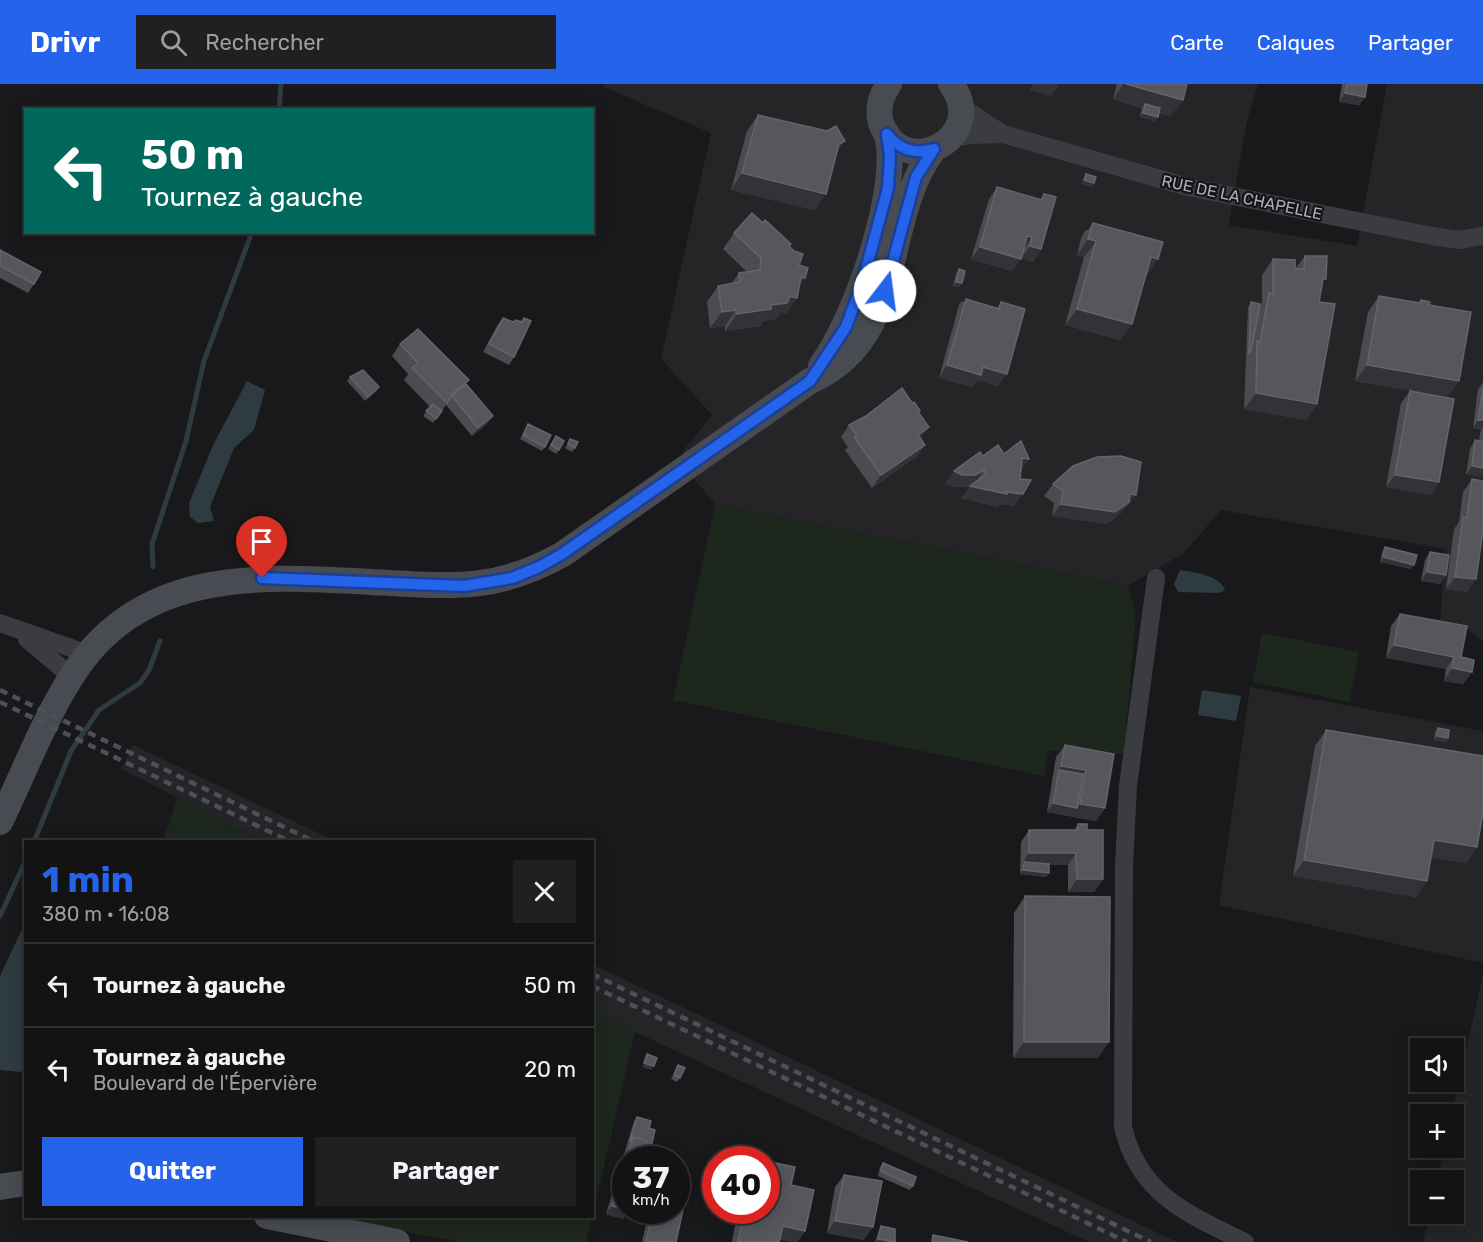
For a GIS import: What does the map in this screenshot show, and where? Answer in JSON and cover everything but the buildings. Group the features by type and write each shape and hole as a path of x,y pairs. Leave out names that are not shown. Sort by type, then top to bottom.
{"street":[{"path":"810,381 846,327 862,284 888,188 890,163 887,134 879,112 881,98 889,84"},
{"path":"0,822 71,676 88,654 132,615 163,599 209,585 262,578 464,586 495,582 539,567 562,554 810,381 834,370 868,327 885,291 916,177 959,124 956,95"},
{"name":"RUE DE LA CHAPELLE","path":"956,95 1004,134"},
{"path":"887,134 896,144 908,150 942,144"},
{"name":"RUE DE LA CHAPELLE","path":"942,144 977,134 1004,134 1207,192 1432,236 1459,240 1483,236"},
{"path":"1156,578 1128,786 1124,866 1123,1127 1136,1164 1162,1196 1197,1218 1245,1242"},
{"path":"4,625 88,654"},
{"path":"4,625 45,652 71,676"},
{"path":"0,1180 24,1182"},
{"path":"0,1186 24,1182"},
{"path":"277,1218 397,1242"}],"shaded area":[{"path":"603,84 1258,84 1246,125 1229,225 1357,246 1387,84 1483,84 1483,642 1468,630 1440,624 1445,549 1221,510 1184,553 1128,586 715,504 695,480 683,451 712,415 661,359 711,133 604,87"},
{"path":"247,381 265,390 254,430 234,448 210,507 214,521 198,523 190,517 189,503 214,443"},
{"path":"715,504 1128,586 1136,614 1124,754 1048,751 1044,776 673,700"},
{"path":"1180,570 1212,578 1218,581 1225,590 1219,593 1178,592 1174,584"},
{"path":"1262,633 1359,652 1349,702 1253,682"},
{"path":"1250,687 1483,731 1483,963 1219,905"},
{"path":"1202,690 1241,696 1236,721 1198,715"},
{"path":"133,745 333,840 260,840 121,769"},
{"path":"177,798 260,840 163,840"},
{"path":"24,925 24,1068 21,1072 0,1070 0,976"},
{"path":"594,965 1177,1242 1089,1242 635,1032 594,1011"},
{"path":"1483,974 1483,1242 1423,1242 1427,1224 1464,1224 1464,1170 1439,1170 1442,1158 1464,1158 1464,1104 1454,1104 1457,1092 1464,1092 1464,1060"},
{"path":"594,1011 635,1032 594,1210"},
{"path":"334,1218 592,1218 586,1242 459,1242"}],"waterway":[{"path":"279,108 281,84"},
{"path":"153,567 152,544 186,441 204,361 251,234"},
{"path":"35,840 71,751 99,710 140,683 149,670 160,641"},
{"path":"0,916 24,864"}],"railway":[{"path":"0,690 311,840"},
{"path":"0,702 287,840"},
{"path":"594,975 1151,1242"},
{"path":"594,987 1127,1242"}],"route":[{"path":"262,578 464,586 512,578 562,554 810,381 846,327 862,284 888,188 890,156 887,134 896,144 908,150 921,152 934,149 916,177 885,291"}]}
